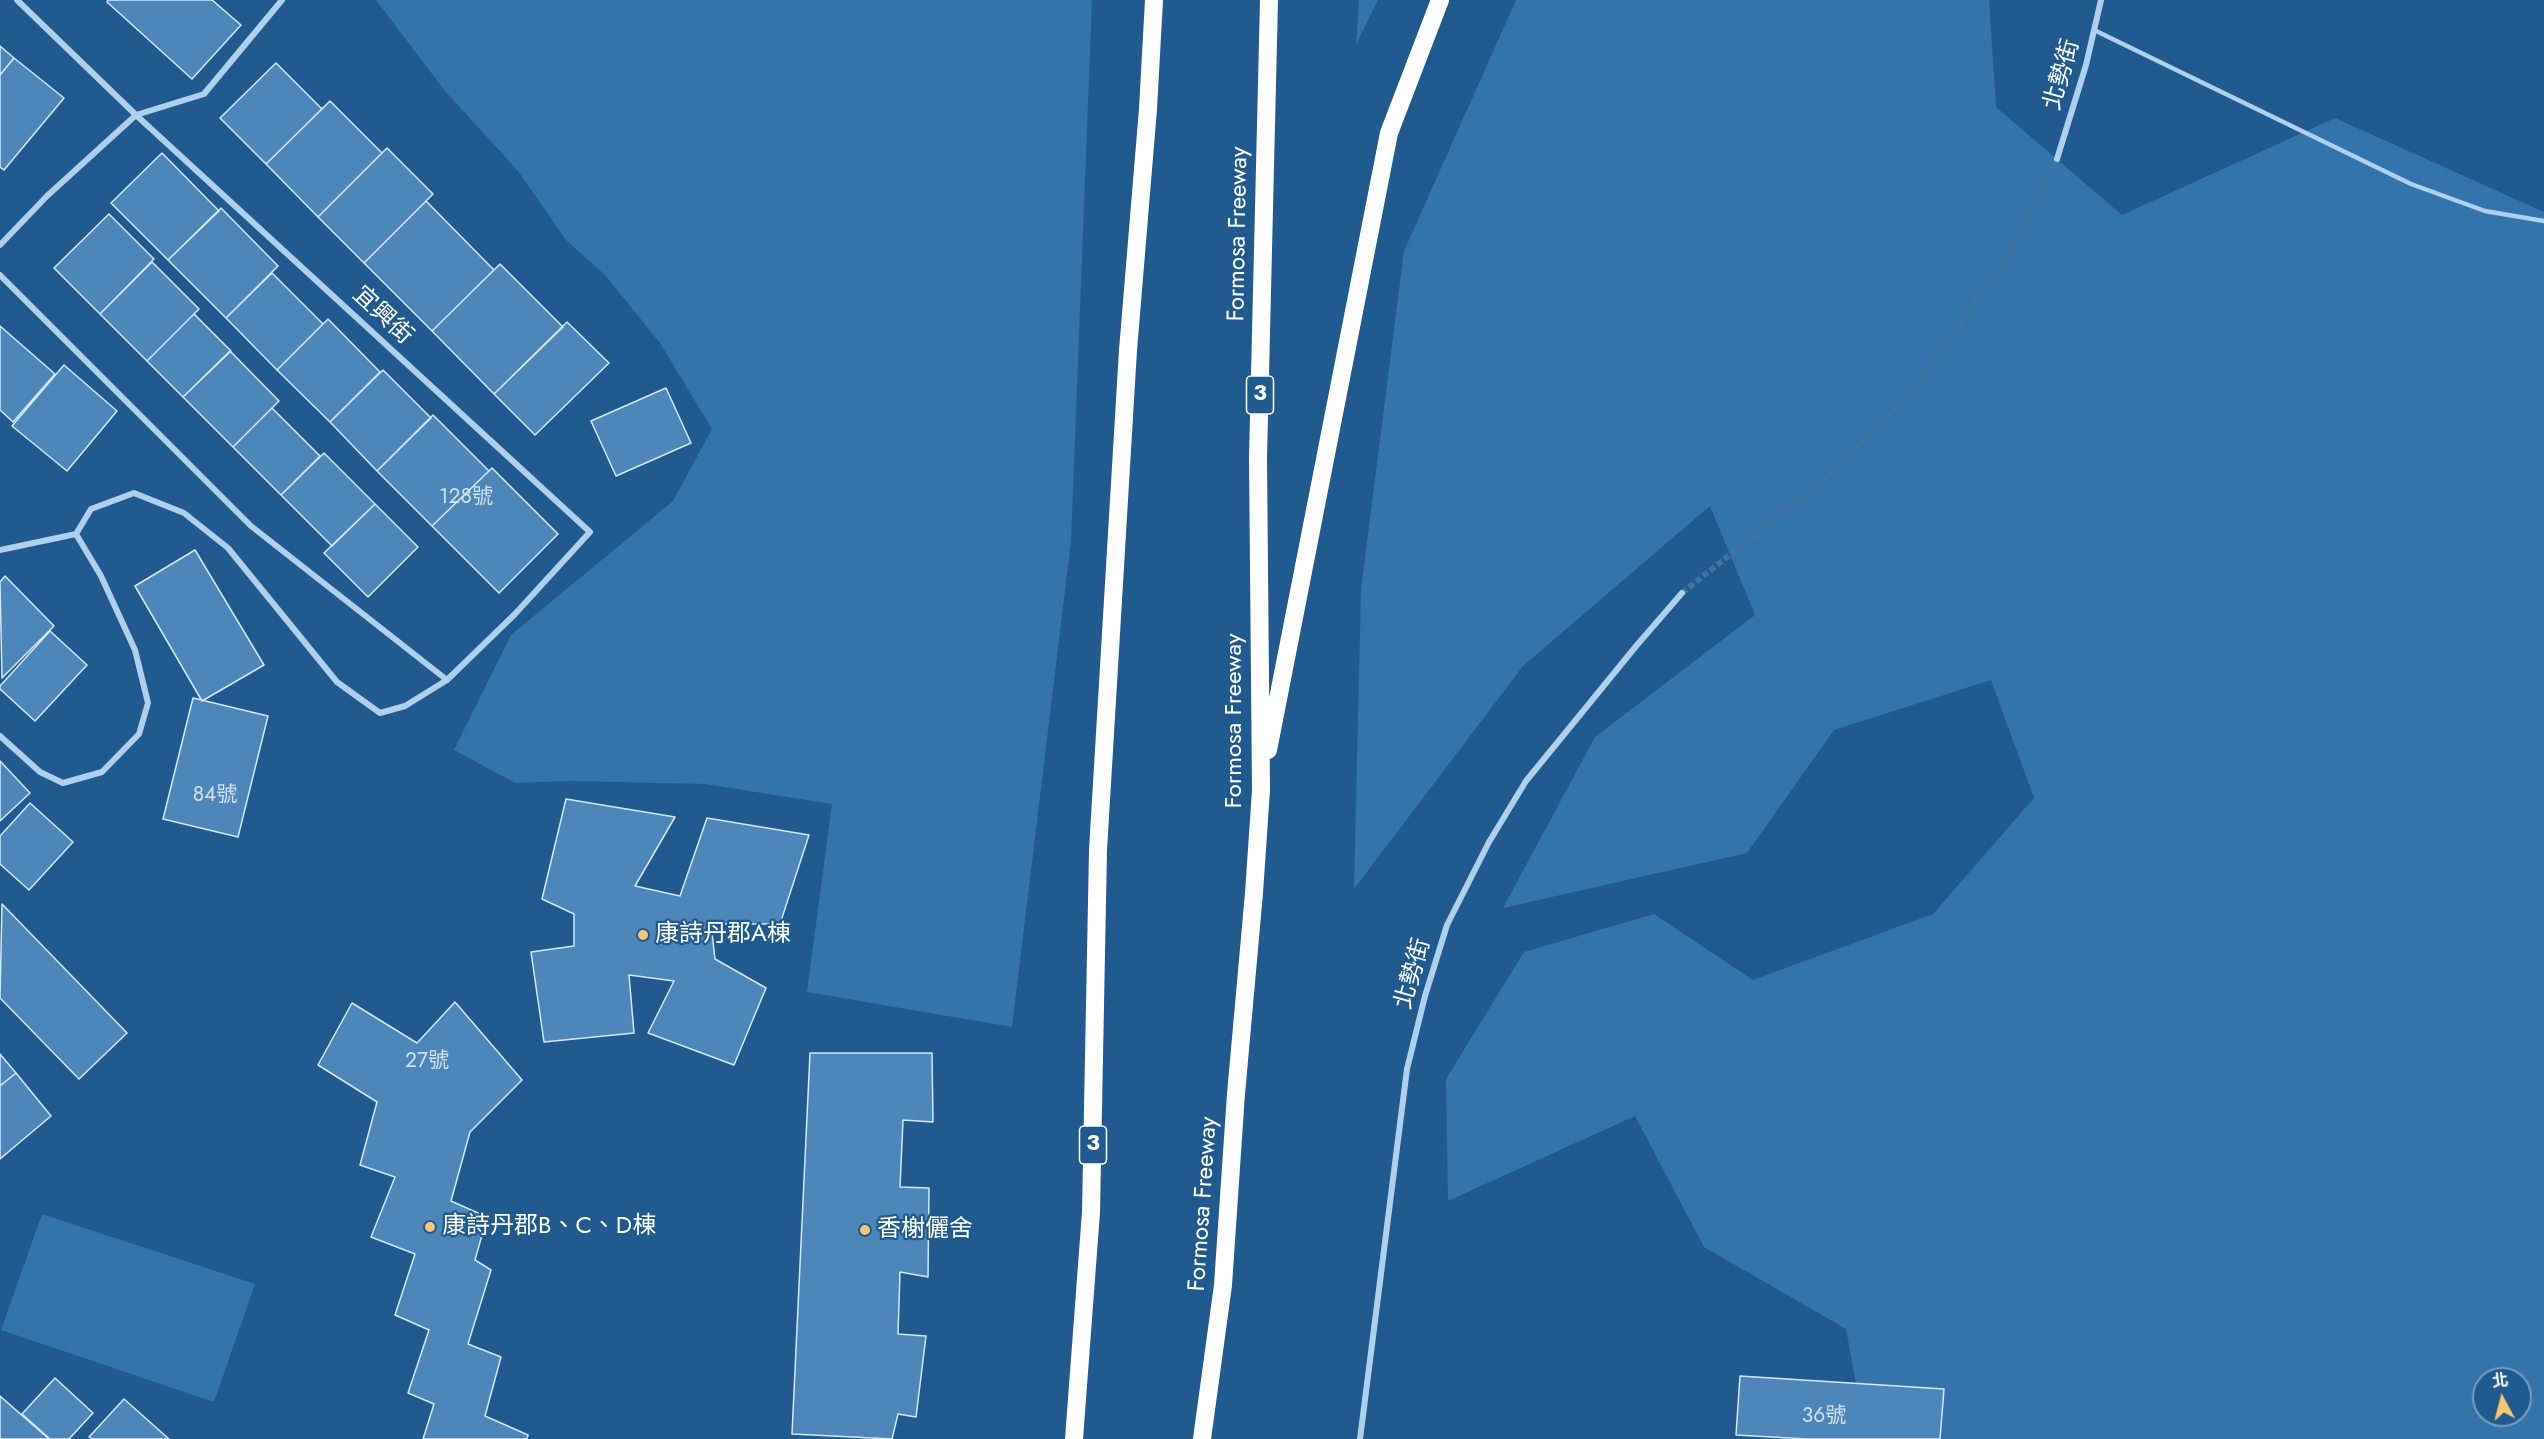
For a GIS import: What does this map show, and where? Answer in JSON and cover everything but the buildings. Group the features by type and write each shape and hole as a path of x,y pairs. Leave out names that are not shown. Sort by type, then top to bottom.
{"highway":[{"path":"1144,0 1148,109"},
{"name":"3","path":"1074,1439 1091,1212 1098,850 1128,350 1148,109 1154,0"},
{"name":"Formosa Freeway","path":"1202,1439 1223,1285 1261,790 1258,458 1269,0"},
{"path":"1261,790 1389,133 1440,0"}],"street":[{"path":"17,0 136,115"},
{"path":"0,245 47,196 136,115 204,94 282,0"},
{"name":"北勢街","path":"2057,159 2086,65 2101,0"},
{"name":"宜興街","path":"76,534 90,509 134,493 184,513 228,548 337,682 380,713 405,706 447,680 515,614 591,532 136,115"},
{"path":"0,275 251,526 447,680"},
{"path":"0,550 76,534 101,576 135,650 148,704 139,734 102,772 63,783 40,772 0,736"},
{"name":"北勢街","path":"1360,1439 1407,1070 1425,996 1447,925 1489,842 1526,781 1682,593"}],"lane":[{"path":"2094,30 2411,184 2485,211 2544,221"}],"shaded area":[{"path":"376,0 1092,0 1071,541 1012,1027 807,992 832,804 705,784 570,781 515,783 454,750 511,635 673,501 712,429 660,343 605,275 566,240 518,171 445,91"},
{"path":"1359,0 1378,0 1356,45"},
{"path":"1516,0 1989,0 1996,107 2122,215 2335,118 2544,212 2544,1439 1866,1439 1846,1329 1704,1247 1635,1116 1448,1201 1446,1079 1524,952 1654,914 1753,980 1933,914 2034,798 1991,680 1834,730 1747,853 1503,908 1595,737 1755,615 1710,506 1523,666 1354,889 1361,589 1404,251"},
{"path":"42,1214 255,1284 214,1402 1,1330"}],"tunnel":[{"path":"1682,593 1835,471 1919,383 2003,263 2057,159"}],"place":[{"name":"康詩丹郡A棟","path":"643,935"},
{"name":"康詩丹郡B、C、D棟","path":"430,1227"},
{"name":"香榭儷舍","path":"865,1230"}]}
